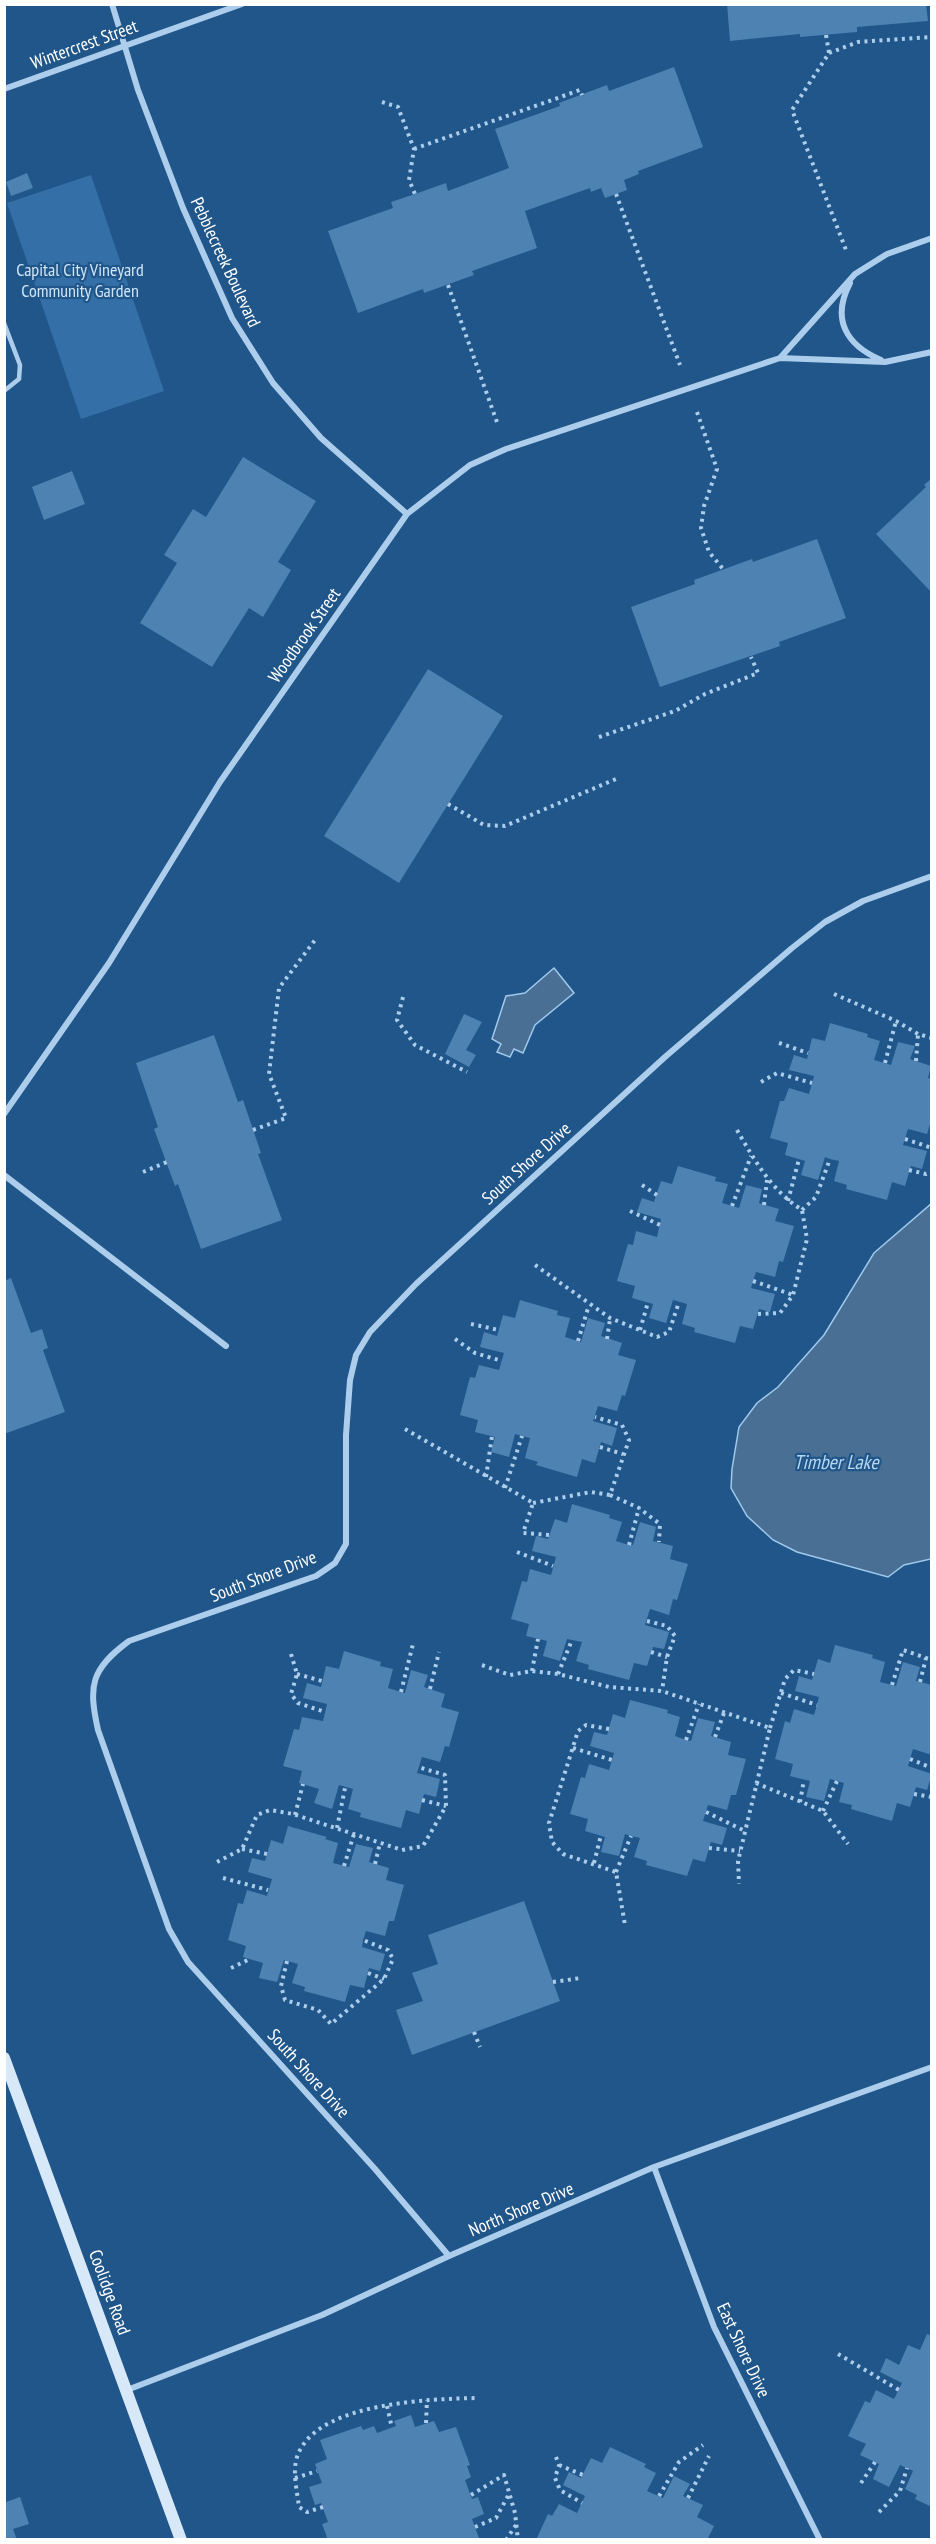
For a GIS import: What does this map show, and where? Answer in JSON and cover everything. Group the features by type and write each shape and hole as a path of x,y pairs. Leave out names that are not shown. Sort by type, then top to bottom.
{"street":[{"name":"Pebblecreek Boulevard","path":"112,4 138,90 183,208 232,318 273,383 321,438 407,514"},
{"name":"Wintercrest Street","path":"4,89 242,4"},
{"name":"Woodbrook Street","path":"780,357 855,274 887,254 932,238"},
{"path":"855,274 843,296 841,312 845,330 853,343 865,353 885,362"},
{"name":"Woodbrook Street","path":"4,1114 109,963 220,782 407,514 470,465 506,449 780,357 885,362 932,352"},
{"name":"South Shore Drive","path":"449,2256 375,2169 188,1962 169,1929 98,1730 92,1705 94,1678 108,1657 129,1641 316,1576 335,1563 346,1544 346,1435 350,1380 356,1356 369,1332 416,1284 605,1112 792,948 825,922 863,901 932,876"},
{"path":"4,1175 226,1346"},
{"name":"Coolidge Road","path":"4,2058 181,2540"},
{"name":"North Shore Drive","path":"127,2390 322,2315 449,2256 654,2167 932,2067"},
{"name":"East Shore Drive","path":"654,2167 714,2327 820,2540"}],"lane":[{"path":"4,323 20,365 19,379 4,391"}],"path":[{"path":"826,35 829,53"},
{"path":"855,274 792,110 829,53 858,42 932,37"},
{"path":"414,148 580,90 582,94"},
{"path":"382,102 398,107 414,148 409,180 415,194"},
{"path":"448,285 506,449"},
{"path":"599,737 675,711 705,694 758,673 751,657"},
{"path":"448,804 484,825 505,826 616,779"},
{"path":"253,1130 286,1118 269,1074 279,988 315,940"},
{"path":"834,994 896,1021 918,1034 932,1038"},
{"path":"403,997 398,1020 415,1045 467,1072"},
{"path":"885,1063 896,1021"},
{"path":"916,1061 918,1034"},
{"path":"779,1043 808,1053"},
{"path":"761,1082 777,1073 812,1083"},
{"path":"737,1130 767,1180 788,1201 802,1210 807,1239 793,1295 780,1314 757,1314"},
{"path":"905,1139 932,1148"},
{"path":"732,1206 752,1156"},
{"path":"788,1201 799,1159"},
{"path":"802,1210 816,1197 830,1159"},
{"path":"143,1172 167,1162"},
{"path":"909,1170 926,1174 932,1171"},
{"path":"764,1205 767,1180"},
{"path":"642,1185 657,1196"},
{"path":"630,1211 660,1225"},
{"path":"535,1265 610,1318 657,1337 669,1332 678,1302"},
{"path":"753,1281 793,1295"},
{"path":"640,1331 648,1302"},
{"path":"578,1341 589,1305"},
{"path":"608,1339 610,1318"},
{"path":"471,1324 499,1330"},
{"path":"455,1339 475,1353 502,1361"},
{"path":"595,1417 622,1425 628,1440 610,1496"},
{"path":"405,1429 533,1503 591,1492 610,1496 639,1509 660,1524 659,1542"},
{"path":"486,1477 492,1436"},
{"path":"506,1488 522,1436"},
{"path":"600,1447 623,1454"},
{"path":"533,1503 523,1533 550,1535"},
{"path":"629,1545 639,1509"},
{"path":"517,1552 553,1566"},
{"path":"647,1621 667,1626 675,1636 667,1657 662,1692"},
{"path":"532,1671 538,1639"},
{"path":"558,1674 572,1640"},
{"path":"401,1692 414,1644"},
{"path":"892,1685 903,1650 932,1660"},
{"path":"430,1689 439,1652"},
{"path":"651,1652 667,1657"},
{"path":"291,1654 297,1674 291,1694 298,1703 325,1712"},
{"path":"920,1682 926,1658"},
{"path":"482,1665 510,1675 532,1671 558,1674 609,1687 662,1692 770,1728"},
{"path":"739,1884 740,1851 770,1728 785,1679 794,1670 814,1674"},
{"path":"297,1674 322,1681"},
{"path":"781,1693 817,1705"},
{"path":"686,1740 699,1704"},
{"path":"715,1737 724,1713"},
{"path":"609,1729 586,1725 578,1731 549,1823 552,1842 563,1854 616,1872"},
{"path":"573,1748 612,1760"},
{"path":"910,1759 932,1768"},
{"path":"217,1862 242,1849 257,1815 270,1810 337,1828 402,1850 423,1846 446,1806 445,1775 418,1767"},
{"path":"800,1802 804,1780"},
{"path":"823,1811 837,1781"},
{"path":"756,1783 823,1811 848,1844"},
{"path":"294,1815 303,1784"},
{"path":"337,1828 345,1788"},
{"path":"914,1794 932,1797"},
{"path":"422,1800 446,1806"},
{"path":"706,1812 745,1831"},
{"path":"344,1866 354,1834"},
{"path":"594,1863 601,1835"},
{"path":"625,1925 616,1872 632,1836"},
{"path":"375,1864 381,1843"},
{"path":"709,1848 740,1851"},
{"path":"242,1849 267,1854"},
{"path":"223,1878 268,1890"},
{"path":"287,1961 281,1986 285,2000 318,2010 331,2024 384,1979 393,1959 388,1950 363,1940"},
{"path":"231,1968 250,1959"},
{"path":"368,1973 384,1979"},
{"path":"554,1982 581,1978"},
{"path":"474,2032 480,2047"},
{"path":"838,2354 899,2390"},
{"path":"323,2507 307,2512 299,2507 295,2478 298,2453 312,2434 342,2416 387,2406 427,2400 478,2398"},
{"path":"426,2423 427,2400"},
{"path":"387,2406 392,2428"},
{"path":"659,2496 679,2462 703,2445"},
{"path":"688,2498 709,2456"},
{"path":"556,2457 559,2464 555,2478 560,2490 582,2503"},
{"path":"861,2483 875,2462"},
{"path":"559,2464 583,2475"},
{"path":"879,2512 900,2491 907,2469"},
{"path":"295,2478 317,2471"},
{"path":"471,2495 504,2475 510,2494 518,2540"},
{"path":"475,2527 496,2518 510,2494"},
{"path":"506,2540 516,2525"}],"green space":[{"name":"Capital City Vineyard Community Garden","path":"91,175 164,391 81,419 7,203"}],"water":[{"path":"554,968 574,993 535,1025 523,1053 514,1049 510,1057 497,1052 501,1044 492,1039 506,996 525,993"},
{"name":"Timber Lake","path":"931,1204 931,1559 904,1565 888,1577 797,1552 773,1540 747,1516 731,1488 732,1469 739,1427 757,1403 778,1387 824,1335 874,1253"}],"building":[{"path":"727,4 926,4 928,21 857,27 857,32 800,37 800,34 730,41"},
{"path":"674,67 703,147 638,171 639,174 624,180 627,190 605,198 601,188 591,192 590,188 525,211 537,248 472,271 474,275 424,293 423,289 358,313 328,231 393,208 391,202 446,183 448,191 509,168 495,129 560,106 559,103 607,85 609,91"},
{"path":"27,173 33,188 11,196 6,182"},
{"path":"243,457 316,501 278,562 291,570 263,617 249,608 212,667 140,623 177,563 164,555 193,509 206,517"},
{"path":"72,471 85,504 44,520 32,487"},
{"path":"932,478 932,593 876,534 926,487 924,485"},
{"path":"817,539 846,618 779,642 780,646 660,687 631,607 695,584 694,580"},
{"path":"428,669 503,716 399,883 324,836"},
{"path":"464,1014 482,1022 466,1050 476,1055 469,1067 445,1054"},
{"path":"830,1023 868,1034 867,1037 880,1041 874,1060 891,1065 898,1042 915,1046 910,1059 931,1066 928,1078 932,1079 932,1118 927,1134 908,1129 903,1145 927,1151 922,1169 911,1166 905,1186 892,1182 887,1200 846,1189 847,1185 834,1181 839,1161 825,1157 818,1180 801,1175 805,1161 785,1155 788,1143 770,1138 780,1101 784,1101 789,1088 809,1094 814,1076 789,1070 794,1055 807,1059 812,1038 825,1041"},
{"path":"214,1035 238,1102 243,1100 261,1153 258,1154 282,1220 201,1249 178,1184 175,1186 154,1129 158,1127 136,1063"},
{"path":"678,1166 716,1177 715,1181 728,1184 722,1203 739,1208 746,1185 762,1189 759,1203 779,1209 775,1221 794,1226 783,1262 779,1261 775,1277 756,1272 751,1288 775,1294 770,1312 759,1309 753,1329 740,1326 735,1343 694,1332 695,1328 682,1324 687,1304 673,1300 666,1323 649,1318 653,1304 632,1298 635,1286 617,1281 628,1244 633,1245 636,1231 657,1237 661,1219 637,1212 642,1198 654,1202 661,1181 672,1184"},
{"path":"11,1278 31,1333 42,1329 48,1348 43,1350 65,1412 4,1434 4,1281"},
{"path":"520,1300 558,1311 557,1315 570,1318 565,1337 581,1342 588,1318 605,1323 601,1336 622,1343 618,1355 636,1360 625,1396 622,1395 617,1411 598,1406 593,1421 617,1428 612,1446 601,1442 595,1463 582,1459 577,1477 536,1465 538,1462 525,1458 530,1438 515,1434 509,1457 491,1452 495,1437 475,1432 478,1420 460,1415 470,1377 475,1378 479,1365 499,1370 504,1353 480,1347 484,1332 497,1336 503,1315 515,1318"},
{"path":"572,1504 610,1515 609,1518 622,1522 616,1541 629,1545 633,1545 640,1522 656,1527 653,1541 673,1546 670,1559 688,1564 677,1600 673,1599 669,1615 650,1609 645,1625 669,1632 664,1649 653,1647 647,1666 634,1663 629,1680 588,1669 589,1665 576,1661 582,1642 567,1639 560,1661 543,1656 547,1641 526,1636 529,1624 511,1619 522,1581 527,1582 530,1569 551,1575 556,1557 532,1551 536,1536 548,1539 555,1519 567,1523"},
{"path":"835,1645 873,1655 872,1658 885,1662 880,1682 896,1686 903,1662 920,1667 916,1681 932,1685 932,1755 913,1749 908,1766 932,1774 927,1790 916,1787 910,1807 897,1803 892,1821 851,1809 852,1805 839,1802 844,1783 830,1779 824,1801 806,1797 810,1781 790,1776 793,1764 775,1759 785,1721 790,1723 794,1709 814,1715 817,1705 819,1697 795,1691 799,1676 812,1680 818,1659 830,1663"},
{"path":"344,1651 381,1662 380,1666 393,1669 388,1688 401,1692 405,1693 411,1670 428,1675 424,1687 445,1694 441,1707 459,1712 449,1747 445,1746 440,1762 422,1757 417,1773 440,1779 436,1797 424,1794 419,1814 406,1810 401,1828 360,1817 361,1813 348,1809 353,1789 339,1785 332,1809 314,1803 319,1789 299,1783 302,1771 283,1766 294,1729 299,1730 302,1717 323,1721 327,1704 303,1698 307,1683 321,1687 326,1666 339,1669"},
{"path":"630,1700 668,1710 667,1713 680,1717 675,1736 686,1740 691,1741 698,1718 715,1722 711,1736 731,1742 728,1755 746,1759 736,1795 731,1795 727,1810 708,1805 703,1821 727,1828 722,1845 711,1842 705,1862 693,1859 687,1876 646,1865 647,1861 634,1857 640,1838 625,1834 619,1856 601,1852 605,1837 585,1831 588,1819 570,1814 581,1777 585,1778 589,1764 609,1770 614,1753 590,1746 594,1732 607,1735 613,1714 625,1718"},
{"path":"288,1826 327,1837 325,1839 338,1843 333,1863 349,1867 356,1844 373,1848 369,1862 389,1868 386,1880 404,1885 394,1921 389,1921 385,1936 366,1931 363,1940 362,1947 385,1954 380,1971 369,1968 364,1988 350,1985 345,2002 304,1991 305,1987 292,1983 298,1964 284,1960 277,1982 259,1978 263,1963 243,1957 246,1946 228,1940 238,1903 243,1904 247,1890 267,1896 272,1879 248,1872 252,1858 265,1861 271,1840 283,1844"},
{"path":"524,1901 560,2001 412,2055 396,2010 423,2001 412,1973 438,1964 428,1935"},
{"path":"927,2334 932,2336 932,2507 915,2499 917,2495 905,2489 913,2471 900,2465 889,2487 873,2479 879,2464 860,2455 866,2444 848,2436 865,2401 870,2403 876,2390 894,2399 902,2383 880,2372 886,2358 899,2365 908,2345 920,2350"},
{"path":"411,2415 415,2427 434,2421 439,2432 456,2427 470,2465 467,2466 471,2477 465,2480 472,2499 478,2497 484,2514 472,2519 479,2538 325,2540 327,2537 322,2524 328,2522 321,2503 315,2505 309,2487 322,2483 315,2464 327,2459 320,2440 361,2426 363,2430 374,2426 377,2433 396,2426 394,2421"},
{"path":"610,2447 646,2464 644,2467 656,2473 647,2491 663,2498 674,2476 690,2484 683,2496 703,2505 697,2517 714,2526 707,2540 536,2540 548,2514 552,2516 559,2504 577,2513 585,2496 563,2485 569,2472 581,2478 591,2458 602,2463"},
{"path":"20,2497 29,2524 13,2529 17,2540 4,2540 4,2498 6,2502"}]}
